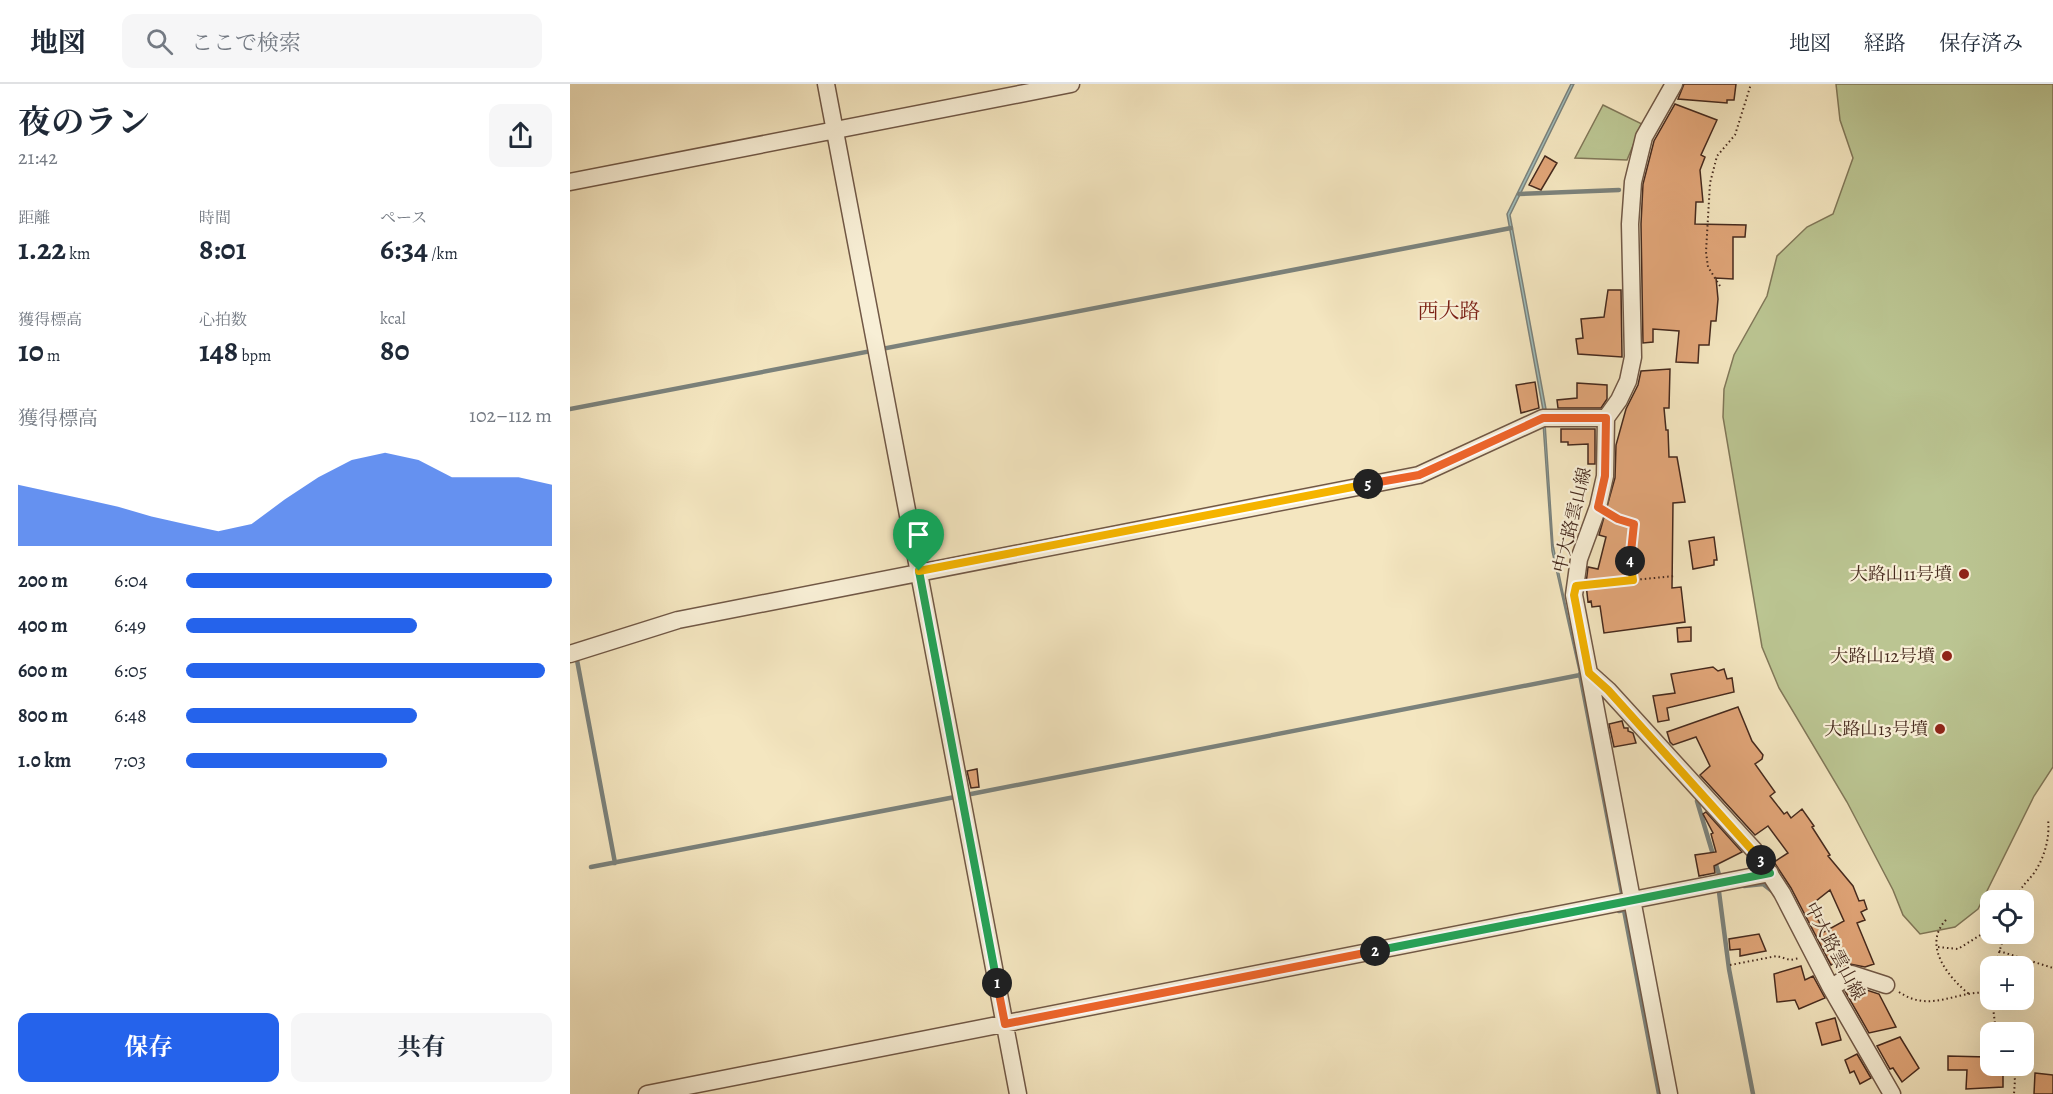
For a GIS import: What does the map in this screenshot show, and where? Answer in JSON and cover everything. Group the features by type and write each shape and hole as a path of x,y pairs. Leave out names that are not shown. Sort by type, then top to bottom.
{"street":[{"path":"826,84 1018,1094"},
{"path":"570,182 1071,84"},
{"path":"570,654 678,620 919,571 1419,475 1543,418 1606,418 1619,400 1628,381 1633,357 1630,225 1634,182 1644,137 1674,84"},
{"name":"中大路雲山線","path":"1606,418 1605,476 1598,507 1579,559 1574,595 1589,673 1754,850 1770,873 1831,988 1892,1094"},
{"path":"1589,673 1669,1094"},
{"path":"647,1094 1770,873"},
{"path":"1831,988 1852,974 1886,985"}],"path":[{"path":"1720,286 1708,267 1706,252 1710,183 1717,156 1735,135 1751,84"},
{"path":"1598,507 1618,519 1634,524 1629,555 1633,580"},
{"path":"1576,586 1675,576"},
{"path":"2020,890 2024,881 2032,876 2047,845 2048,819"},
{"path":"1946,920 1937,935 1939,959 1956,983 1969,994"},
{"path":"1938,947 1958,949 1980,935"},
{"path":"1998,956 2001,944"},
{"path":"1999,951 2053,968"},
{"path":"1730,965 1777,956 1796,961 1804,957"},
{"path":"1886,985 1914,1002 1954,999 1980,993"},
{"path":"2014,1076 2014,1094"}],"green space":[{"path":"1836,84 2053,84 2053,767 2034,796 1987,890 1980,890 1978,909 1955,927 1920,934 1903,915 1893,890 1847,802 1779,688 1762,647 1723,417 1724,389 1734,355 1767,296 1777,256 1807,227 1833,214 1853,158 1840,120"},
{"path":"1603,105 1642,124 1627,160 1575,158"}],"water":[{"path":"1571,84 1574,84 1510,215 1546,409 1543,410 1507,214"},
{"path":"1543,423 1545,423 1553,545 1580,675 1552,551"}],"building":[{"path":"1684,84 1736,84 1734,100 1727,100 1727,103 1678,99"},
{"path":"1675,104 1717,120 1701,155 1705,157 1700,170 1703,202 1696,202 1695,224 1746,225 1745,237 1733,237 1733,279 1716,278 1718,299 1716,321 1711,321 1709,345 1699,345 1698,363 1676,362 1679,331 1653,329 1653,342 1643,343 1641,224 1643,184 1654,141"},
{"path":"1545,156 1557,163 1541,190 1529,185"},
{"path":"1608,290 1621,290 1622,357 1578,354 1576,339 1583,338 1581,319 1604,317"},
{"path":"1670,369 1669,408 1664,408 1669,457 1677,457 1685,502 1673,503 1672,588 1681,587 1685,622 1604,633 1600,606 1592,607 1591,601 1588,602 1586,584 1588,567 1598,569 1606,537 1599,535 1615,478 1616,445 1626,409 1638,385 1641,371"},
{"path":"1535,382 1539,408 1521,413 1516,385"},
{"path":"1577,383 1607,385 1607,399 1601,408 1558,408 1557,400 1577,398"},
{"path":"1561,429 1595,429 1595,464 1588,464 1588,444 1568,445 1568,442 1561,442"},
{"path":"1714,537 1717,560 1714,560 1714,565 1693,569 1689,541"},
{"path":"1691,627 1691,641 1678,642 1677,628"},
{"path":"1713,667 1718,671 1724,669 1727,679 1732,678 1734,692 1667,708 1669,720 1658,722 1653,696 1675,693 1671,674"},
{"path":"1738,707 1752,741 1763,755 1762,759 1755,764 1775,792 1770,796 1784,814 1787,812 1791,818 1802,809 1814,826 1812,827 1830,855 1828,856 1853,886 1859,901 1864,900 1867,909 1861,912 1865,920 1857,923 1874,964 1865,967 1850,964 1839,970 1835,962 1831,965 1791,888 1774,862 1788,853 1768,826 1755,835 1700,775 1710,766 1696,737 1673,745 1667,732","holes":["1830,890 1844,921 1824,932 1811,905"]},
{"path":"1622,721 1624,728 1628,728 1628,731 1633,733 1636,743 1614,747 1609,724"},
{"path":"977,769 979,787 971,788 967,771"},
{"path":"1706,812 1742,852 1714,866 1715,873 1699,876 1695,855 1716,852 1711,834 1713,833 1703,814"},
{"path":"1759,934 1766,951 1740,956 1740,949 1730,950 1729,939"},
{"path":"1801,966 1805,980 1813,976 1825,998 1799,1009 1795,1000 1777,1002 1774,974"},
{"path":"1854,986 1879,994 1896,1027 1869,1033 1845,991"},
{"path":"1835,1018 1841,1040 1822,1045 1816,1023"},
{"path":"1900,1037 1919,1068 1902,1082 1893,1068 1890,1069 1877,1046"},
{"path":"1857,1054 1871,1078 1860,1084 1854,1071 1850,1073 1845,1060"},
{"path":"1948,1056 1980,1057 1980,1076 2003,1076 2003,1087 1966,1089 1967,1070 1948,1070"},
{"path":"2035,1073 2053,1075 2053,1094 2034,1094"}],"waterway":[{"path":"1519,194 1619,190"},
{"path":"570,409 1511,228"},
{"path":"577,660 615,863"},
{"path":"1580,674 1622,893"},
{"path":"971,794 1580,675"},
{"path":"591,867 955,797"},
{"path":"1697,801 1720,878"},
{"path":"1744,886 1763,884 1772,891"},
{"path":"1719,892 1729,969 1753,1094"},
{"path":"1619,911 1624,910 1659,1094"}],"place":[{"name":"大路山11号墳","path":"1964,574"},
{"name":"大路山12号墳","path":"1947,656"},
{"name":"大路山13号墳","path":"1940,729"}],"district":[{"name":"西大路","path":"1449,311"}],"route":[{"path":"1543,418 1606,418 1605,476 1598,507 1618,519 1634,524 1629,555 1633,580 1576,586 1574,595 1589,673 1608,690 1754,850 1770,873 1005,1024 919,571 1419,475 1543,418"}]}
